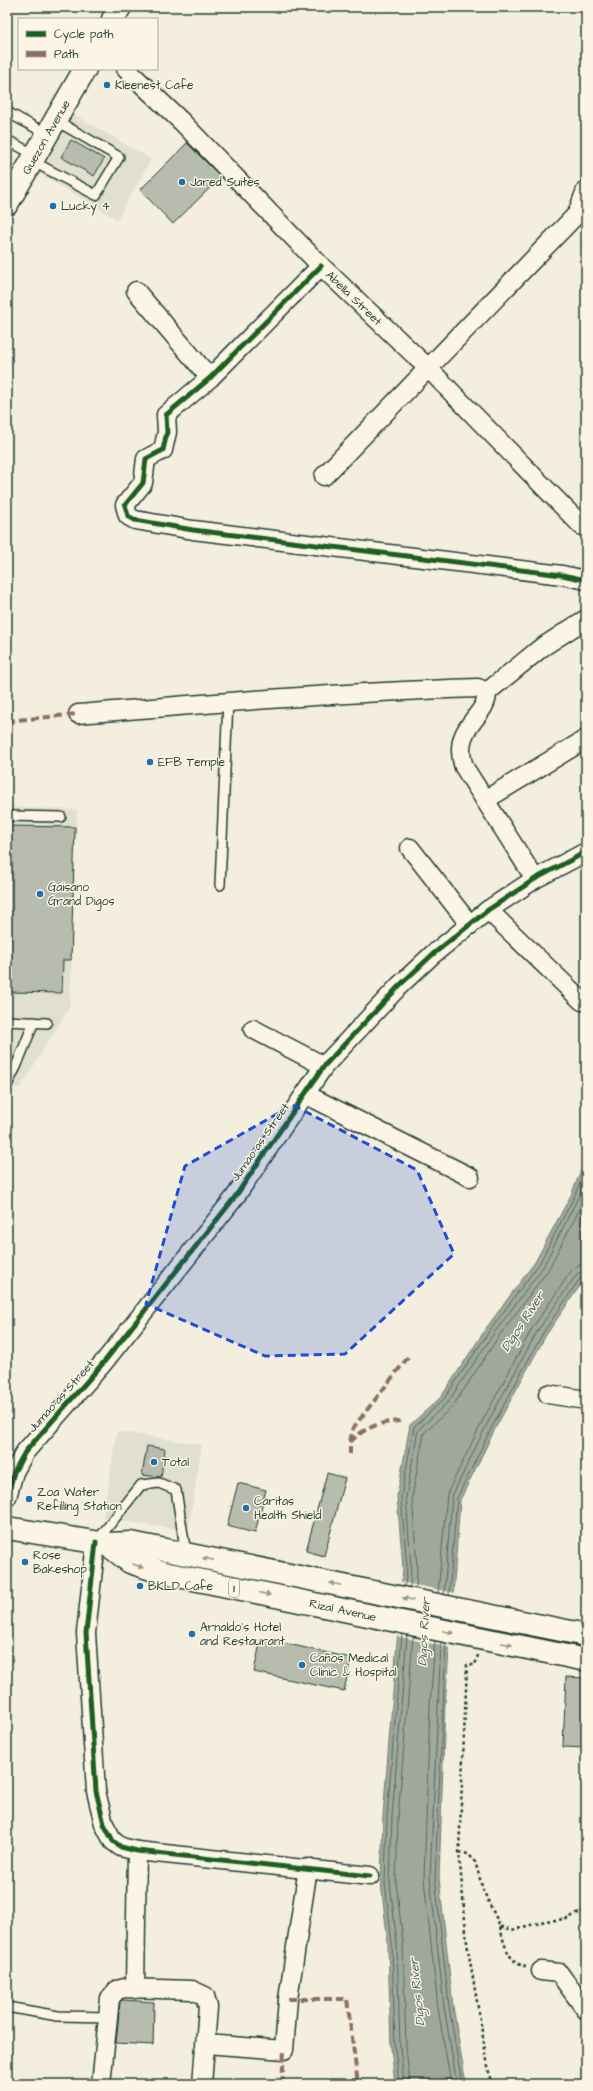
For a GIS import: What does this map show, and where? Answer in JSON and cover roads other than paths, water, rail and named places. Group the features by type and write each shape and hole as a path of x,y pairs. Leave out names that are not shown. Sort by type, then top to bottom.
{"main road":[{"path":"114,18 120,7"},
{"name":"Quezon Avenue","path":"7,204 16,182 34,158 83,70"},
{"name":"Rizal Avenue","path":"7,1528 101,1543 131,1543 586,1635"},
{"name":"Rizal Avenue","path":"101,1543 139,1567 368,1616 586,1660"},
{"path":"425,1627 431,1603"}],"street":[{"name":"Abella Street","path":"127,70 182,122 321,266 428,368 584,524"},
{"path":"324,476 428,368 581,217 586,190"},
{"path":"321,266 210,378 166,415 167,432 163,450 146,459 143,483 126,506 128,516 132,519 194,530 554,574 586,580"},
{"path":"136,291 210,378"},
{"path":"535,879 464,767 460,754 463,738 485,702 487,692 541,648 586,620"},
{"path":"78,714 228,701 402,690 478,688 487,692"},
{"path":"485,800 586,739"},
{"path":"410,848 470,925"},
{"name":"Jumao-as Street","path":"7,1497 14,1472 24,1452 104,1362 235,1197 324,1066 400,985 432,955 488,910 535,879 586,852"},
{"path":"488,910 582,1001"},
{"path":"253,1029 324,1066"},
{"path":"306,1094 470,1177"},
{"path":"548,1394 586,1400"},
{"path":"101,1543 88,1605 86,1639 96,1791 104,1824 113,1840 121,1847 137,1851 308,1868 370,1876"},
{"path":"135,1989 137,1851"},
{"path":"206,2044 284,2050 288,1999 308,1868"},
{"path":"541,1971 559,1973 586,2010"},
{"path":"101,2084 112,1994 119,1989 135,1989 192,1990 202,1993 208,2003 202,2084"}],"lane":[{"path":"7,112 51,127 119,157 96,195 7,140"},
{"path":"220,885 228,701"},
{"path":"7,816 61,817"},
{"path":"7,1021 46,1023"},
{"path":"7,1085 12,1067 34,1022"},
{"path":"101,1543 141,1485 159,1483 176,1490 187,1555"},
{"path":"7,2007 58,2016 109,2017"}],"water":[{"name":"Digos River","path":"586,1158 586,1277 546,1335 496,1427 460,1500 445,1705 439,1878 453,2006 466,2084 395,2084 391,2048 388,1944 381,1883 383,1816 403,1568 397,1496 410,1425 441,1397 487,1327 535,1262 571,1195"}],"place":[{"name":"Kleenest Cafe","path":"107,85"},
{"name":"Jared Suites","path":"182,182"},
{"name":"Lucky 4","path":"53,206"},
{"name":"EFB Temple","path":"150,762"},
{"name":"Gaisano Grand Digos","path":"40,894"},
{"name":"Total","path":"154,1462"},
{"name":"Zoa Water Refilling Station","path":"29,1499"},
{"name":"Caritas Health Shield","path":"246,1508"},
{"name":"Rose Bakeshop","path":"25,1562"},
{"name":"BKLD Cafe","path":"140,1586"},
{"name":"Arnaldo's Hotel and Restaurant","path":"192,1634"},
{"name":"Caños Medical Clinic & Hospital","path":"302,1665"}]}
